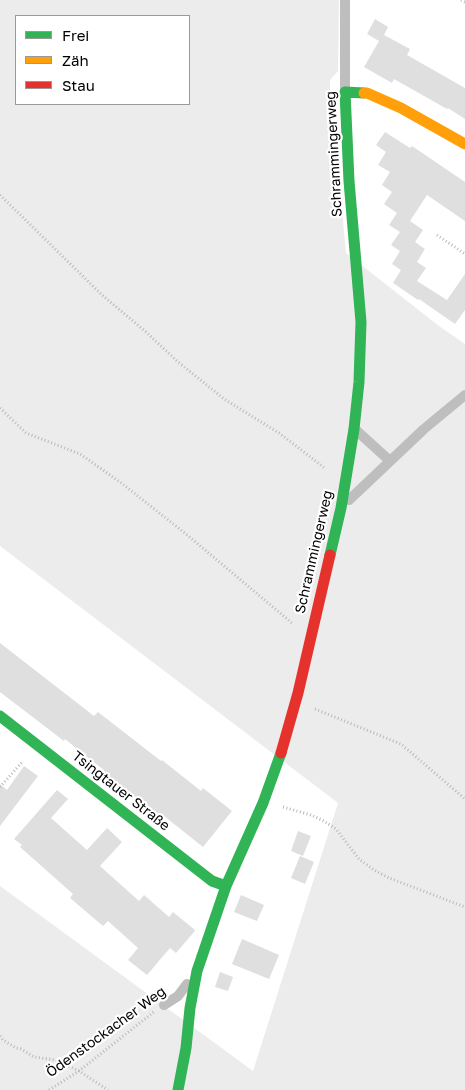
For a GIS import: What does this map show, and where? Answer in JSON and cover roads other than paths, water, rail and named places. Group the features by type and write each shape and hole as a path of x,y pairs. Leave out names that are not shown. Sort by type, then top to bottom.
{"street":[{"path":"345,92 367,93 401,108 465,144"},
{"name":"Schrammingerweg","path":"178,1090 197,971 226,886 277,766 296,701 341,508 354,429 359,382 361,322 349,181 345,92"},
{"name":"Tsingtauer Straße","path":"0,716 212,881 226,886"}],"lane":[{"name":"Schrammingerweg","path":"345,0 345,92"},
{"path":"341,508 424,430 465,396"},
{"path":"354,429 390,461"},
{"name":"Ödenstockacher Weg","path":"164,1005 178,996 197,971"},
{"path":"178,996 190,1008"}]}
